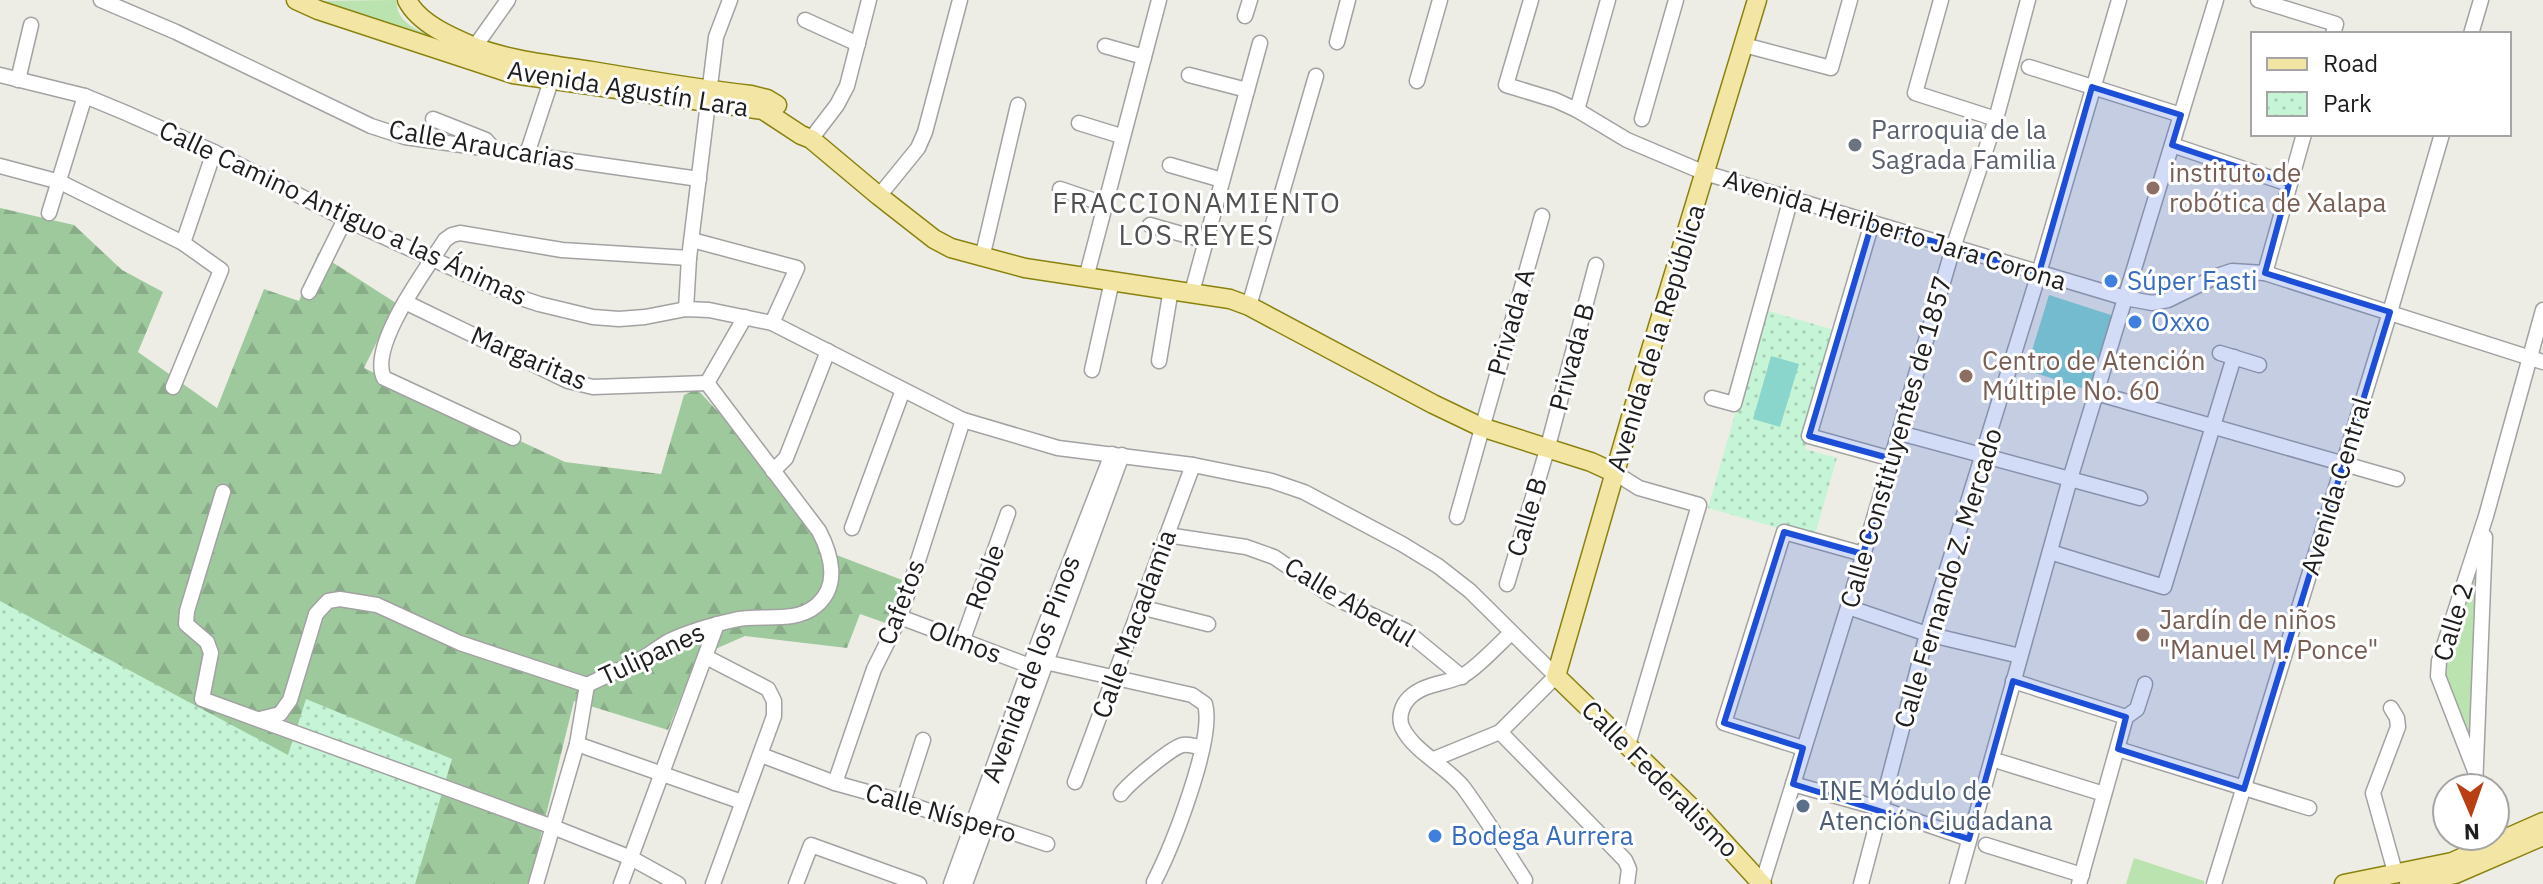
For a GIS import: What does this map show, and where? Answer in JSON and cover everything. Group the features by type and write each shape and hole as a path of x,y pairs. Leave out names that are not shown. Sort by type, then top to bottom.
{"main road":[{"name":"Avenida Agustín Lara","path":"296,0 318,10 470,53 551,65 763,110 811,139 934,239 951,248 1025,268 1230,299 1481,427 1591,462 1615,473"},
{"name":"Avenida Agustín Lara","path":"407,0 419,17 470,53 513,74 551,81 709,97"},
{"name":"Avenida de la República","path":"1556,676 1757,0"},
{"name":"Calle Federalismo","path":"1556,676 1698,814 1762,884"},
{"path":"2511,836 2543,822"},
{"path":"2511,843 2543,836"},
{"path":"2353,883 2402,878 2474,852"}],"street":[{"name":"Calle Araucarias","path":"101,0 176,32 371,126 405,137 699,179"},
{"path":"470,53 508,0"},
{"path":"686,309 689,258 716,37 730,0"},
{"path":"811,139 837,105 847,86 869,0"},
{"path":"879,196 918,148 925,132 960,0"},
{"path":"1086,278 1159,0"},
{"path":"1245,16 1250,0"},
{"path":"1337,42 1348,0"},
{"path":"1417,81 1440,0"},
{"name":"Avenida Heriberto Jara Corona","path":"1531,0 1506,85 1555,100 1627,140 1705,173 2125,298 2152,303 2168,300 2232,271 2265,273 2536,360"},
{"path":"1577,110 1608,0"},
{"path":"1642,119 1676,0"},
{"path":"1744,45 1831,68 1850,0"},
{"path":"1941,0 1915,93 1996,119"},
{"name":"Calle Constituyentes de 1857","path":"1762,884 1848,607 1953,248 1996,119 2028,0"},
{"name":"Calle Fernando Z. Mercado","path":"1861,884 1927,634 1984,455 2119,0"},
{"path":"1957,884 2070,479 2216,0"},
{"path":"2258,0 2334,29"},
{"path":"2472,32 2481,0"},
{"path":"805,20 858,44"},
{"path":"18,80 31,25"},
{"path":"1192,292 1260,43"},
{"path":"1105,46 1144,57"},
{"path":"2029,67 2181,115"},
{"name":"Calle Camino Antiguo a las Ánimas","path":"0,75 85,96 214,152 345,219 509,294 539,304 593,317 645,317 686,309 709,310 772,323 963,420 1058,448 1193,465 1272,481 1304,492 1438,566 1470,591 1556,676"},
{"path":"1189,75 1247,90"},
{"path":"1249,306 1316,76"},
{"path":"527,154 551,81"},
{"path":"49,213 85,96"},
{"path":"982,258 1018,105"},
{"path":"433,119 486,140 496,150"},
{"path":"1079,123 1121,136"},
{"path":"2265,273 2303,136"},
{"name":"Avenida Central","path":"2214,884 2441,136"},
{"path":"2172,145 2289,184"},
{"path":"183,243 214,152"},
{"path":"1170,165 1222,180"},
{"path":"0,166 60,182 183,243 221,270 173,387"},
{"path":"1060,189 1104,204"},
{"path":"1712,398 1734,404 1791,198"},
{"name":"Privada A","path":"1457,517 1542,216"},
{"path":"309,292 345,219"},
{"path":"1872,223 1809,436 1892,459"},
{"path":"1150,225 1206,241"},
{"path":"513,438 384,378 380,370 380,357 405,302 445,240 460,233 562,250 689,258"},
{"path":"692,240 797,268 772,323"},
{"name":"Privada B","path":"1547,450 1596,265"},
{"path":"1092,370 1112,281"},
{"path":"1159,361 1171,289"},
{"name":"Margaritas","path":"405,302 568,381 593,387 707,383"},
{"name":"Calle 2","path":"2475,771 2438,676 2439,661 2536,360 2543,310"},
{"path":"707,383 745,317"},
{"path":"773,471 786,458 828,351"},
{"path":"2050,552 2164,587 2214,429 2227,355 2259,365"},
{"name":"Tulipanes","path":"536,884 577,744 587,685 644,658 668,642 717,624 739,619 791,617 806,612 819,604 829,589 832,571 829,550 819,531 707,383"},
{"path":"852,528 903,390"},
{"path":"2096,393 2397,479"},
{"name":"Cafetos","path":"835,783 874,669 900,617 963,420"},
{"path":"1900,433 2140,498"},
{"name":"Calle B","path":"1507,584 1547,450"},
{"name":"Avenida de los Pinos","path":"965,884 980,825 1117,454"},
{"name":"Calle Macadamia","path":"1075,782 1193,465"},
{"path":"1615,473 1639,488 1699,505 1628,745"},
{"path":"223,492 187,611 186,624 207,642 211,653 202,699 553,827 631,858 678,884"},
{"name":"Roble","path":"962,642 1008,513"},
{"name":"Calle 2","path":"2475,771 2486,516"},
{"path":"1803,748 1724,723 1784,532 1863,554"},
{"name":"Calle Abedul","path":"1167,535 1246,547 1274,557 1333,597 1406,631 1462,677"},
{"path":"258,719 280,714 290,700 316,614 328,601 340,599 377,605 460,643 587,685"},
{"path":"1140,607 1208,624"},
{"path":"1848,607 1927,634 2020,656"},
{"name":"Olmos","path":"900,617 962,642 1037,664 1192,695 1205,704 1208,715 1202,747"},
{"path":"621,884 717,624"},
{"path":"1511,633 1462,677 1432,684 1409,697 1400,718 1402,727 1417,747 1462,786 1525,880"},
{"path":"706,657 768,689 774,701 774,716 713,884"},
{"path":"1434,759 1500,732 1556,676"},
{"path":"2013,681 2126,717"},
{"path":"1986,845 2080,879 2126,717 2137,709 2145,684"},
{"path":"2391,708 2398,727 2373,793 2402,878"},
{"path":"1500,732 1625,860 1629,869 1627,884"},
{"path":"903,802 923,740"},
{"path":"577,744 742,802"},
{"path":"1121,794 1173,748 1183,745 1202,747 1167,855 1154,882"},
{"path":"2118,749 2309,808"},
{"name":"Calle Níspero","path":"761,755 835,783 1047,844"},
{"path":"2001,762 2104,794"},
{"path":"1793,784 1882,809 1969,839"},
{"name":"Avenida de los Pinos","path":"951,884 980,825"},
{"path":"796,884 811,845 919,884"}],"highlighted area":[{"path":"2092,87 2181,115 2172,145 2289,184 2265,273 2390,312 2244,789 2118,749 2126,717 2013,681 1969,839 1793,784 1803,748 1724,723 1784,532 1863,554 1892,459 1809,436 1872,223 2039,273"}],"green space":[{"path":"396,0 399,13 409,24 460,47 309,1"},
{"path":"0,208 74,225 122,270 163,292 138,352 217,408 264,289 299,301 318,253 396,303 364,368 565,462 661,474 684,395 697,389 768,466 834,554 902,580 894,626 860,614 847,648 745,636 697,657 668,730 574,701 529,884 0,884"},
{"path":"1765,310 1838,331 1805,449 1837,458 1814,538 1708,508"},
{"path":"2473,566 2480,566 2472,736 2464,737 2442,674"},
{"path":"0,601 288,755 306,699 452,759 415,884 0,884"},
{"path":"2134,858 2204,881 2204,884 2126,884"}],"shaded area":[{"path":"2049,295 2114,316 2091,391 2026,370"},
{"path":"1771,356 1799,364 1780,427 1753,419"}],"place":[{"name":"Parroquia de la Sagrada Familia","path":"1855,145"},
{"name":"instituto de robótica de Xalapa","path":"2153,188"},
{"name":"Súper Fasti","path":"2111,281"},
{"name":"Oxxo","path":"2135,322"},
{"name":"Centro de Atención Múltiple No. 60","path":"1966,376"},
{"name":"Jardín de niños \"Manuel M. Ponce\"","path":"2143,635"},
{"name":"INE Módulo de Atención Ciudadana","path":"1803,806"},
{"name":"Bodega Aurrera","path":"1435,836"}],"district":[{"name":"FRACCIONAMIENTO LOS REYES","path":"1197,219"}]}
